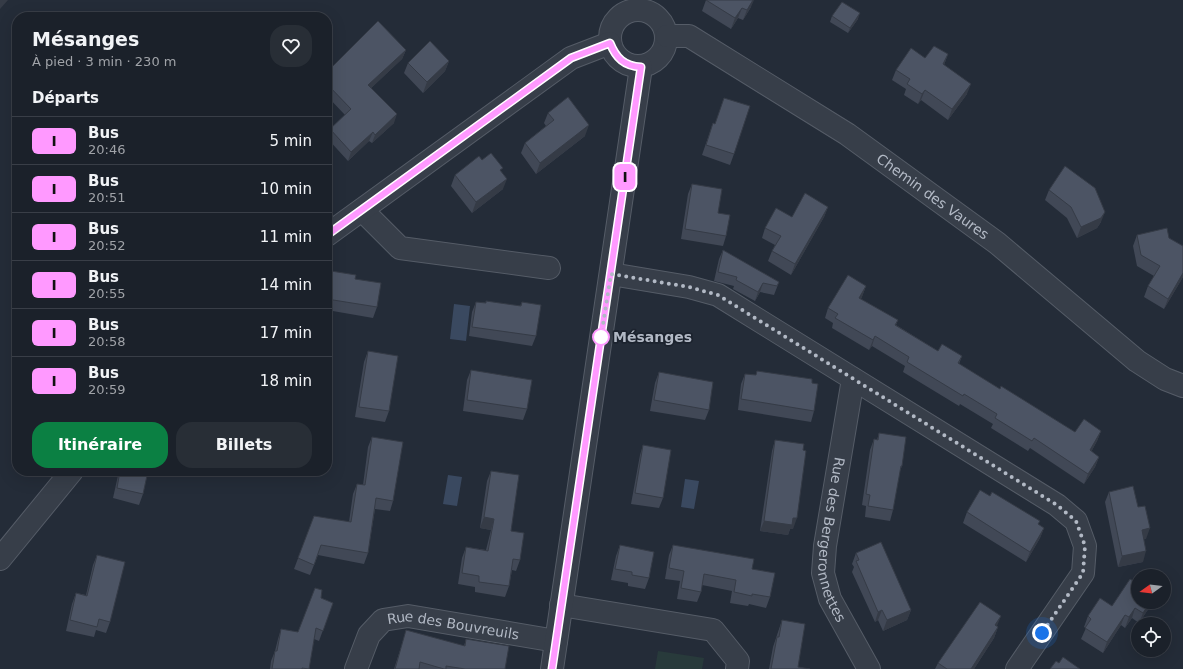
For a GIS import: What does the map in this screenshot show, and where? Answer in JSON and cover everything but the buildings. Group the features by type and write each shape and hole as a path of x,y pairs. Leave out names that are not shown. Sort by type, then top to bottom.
{"street":[{"path":"639,5 655,15 661,21 667,36 663,53 650,65 641,67 624,63 613,51 610,43 610,34 618,19 639,5"},
{"name":"Chemin des Vaures","path":"667,36 688,36 847,134 997,243 1137,361 1165,379 1183,386"},
{"path":"332,231 571,58 610,43"},
{"path":"552,669 641,67"},
{"path":"362,210 400,248 549,268"},
{"path":"611,274 689,287 718,295 1057,505 1076,521 1085,546 1083,573 1017,669"},
{"name":"Rue des Bergeronnettes","path":"853,379 825,546 823,573 830,599 869,669"},
{"path":"0,559 68,476"},
{"path":"561,605 713,630 738,661 737,669"},
{"name":"Rue des Bouvreuils","path":"356,669 369,636 383,620 408,616 556,641"}],"shaded area":[{"path":"658,651 704,658 702,669 655,669"}],"water":[{"path":"454,304 470,306 466,341 450,339"},
{"path":"448,475 462,477 457,506 443,504"},
{"path":"685,479 699,481 694,509 681,507"}],"bus line":[{"name":"I","path":"332,231 571,58 610,43 613,51 624,63 641,67 552,669"}],"place":[{"name":"Mésanges","path":"601,337"}],"route":[{"path":"601,337 611,274 689,287 718,295 1057,505 1076,521 1085,546 1083,573 1042,633"}]}
